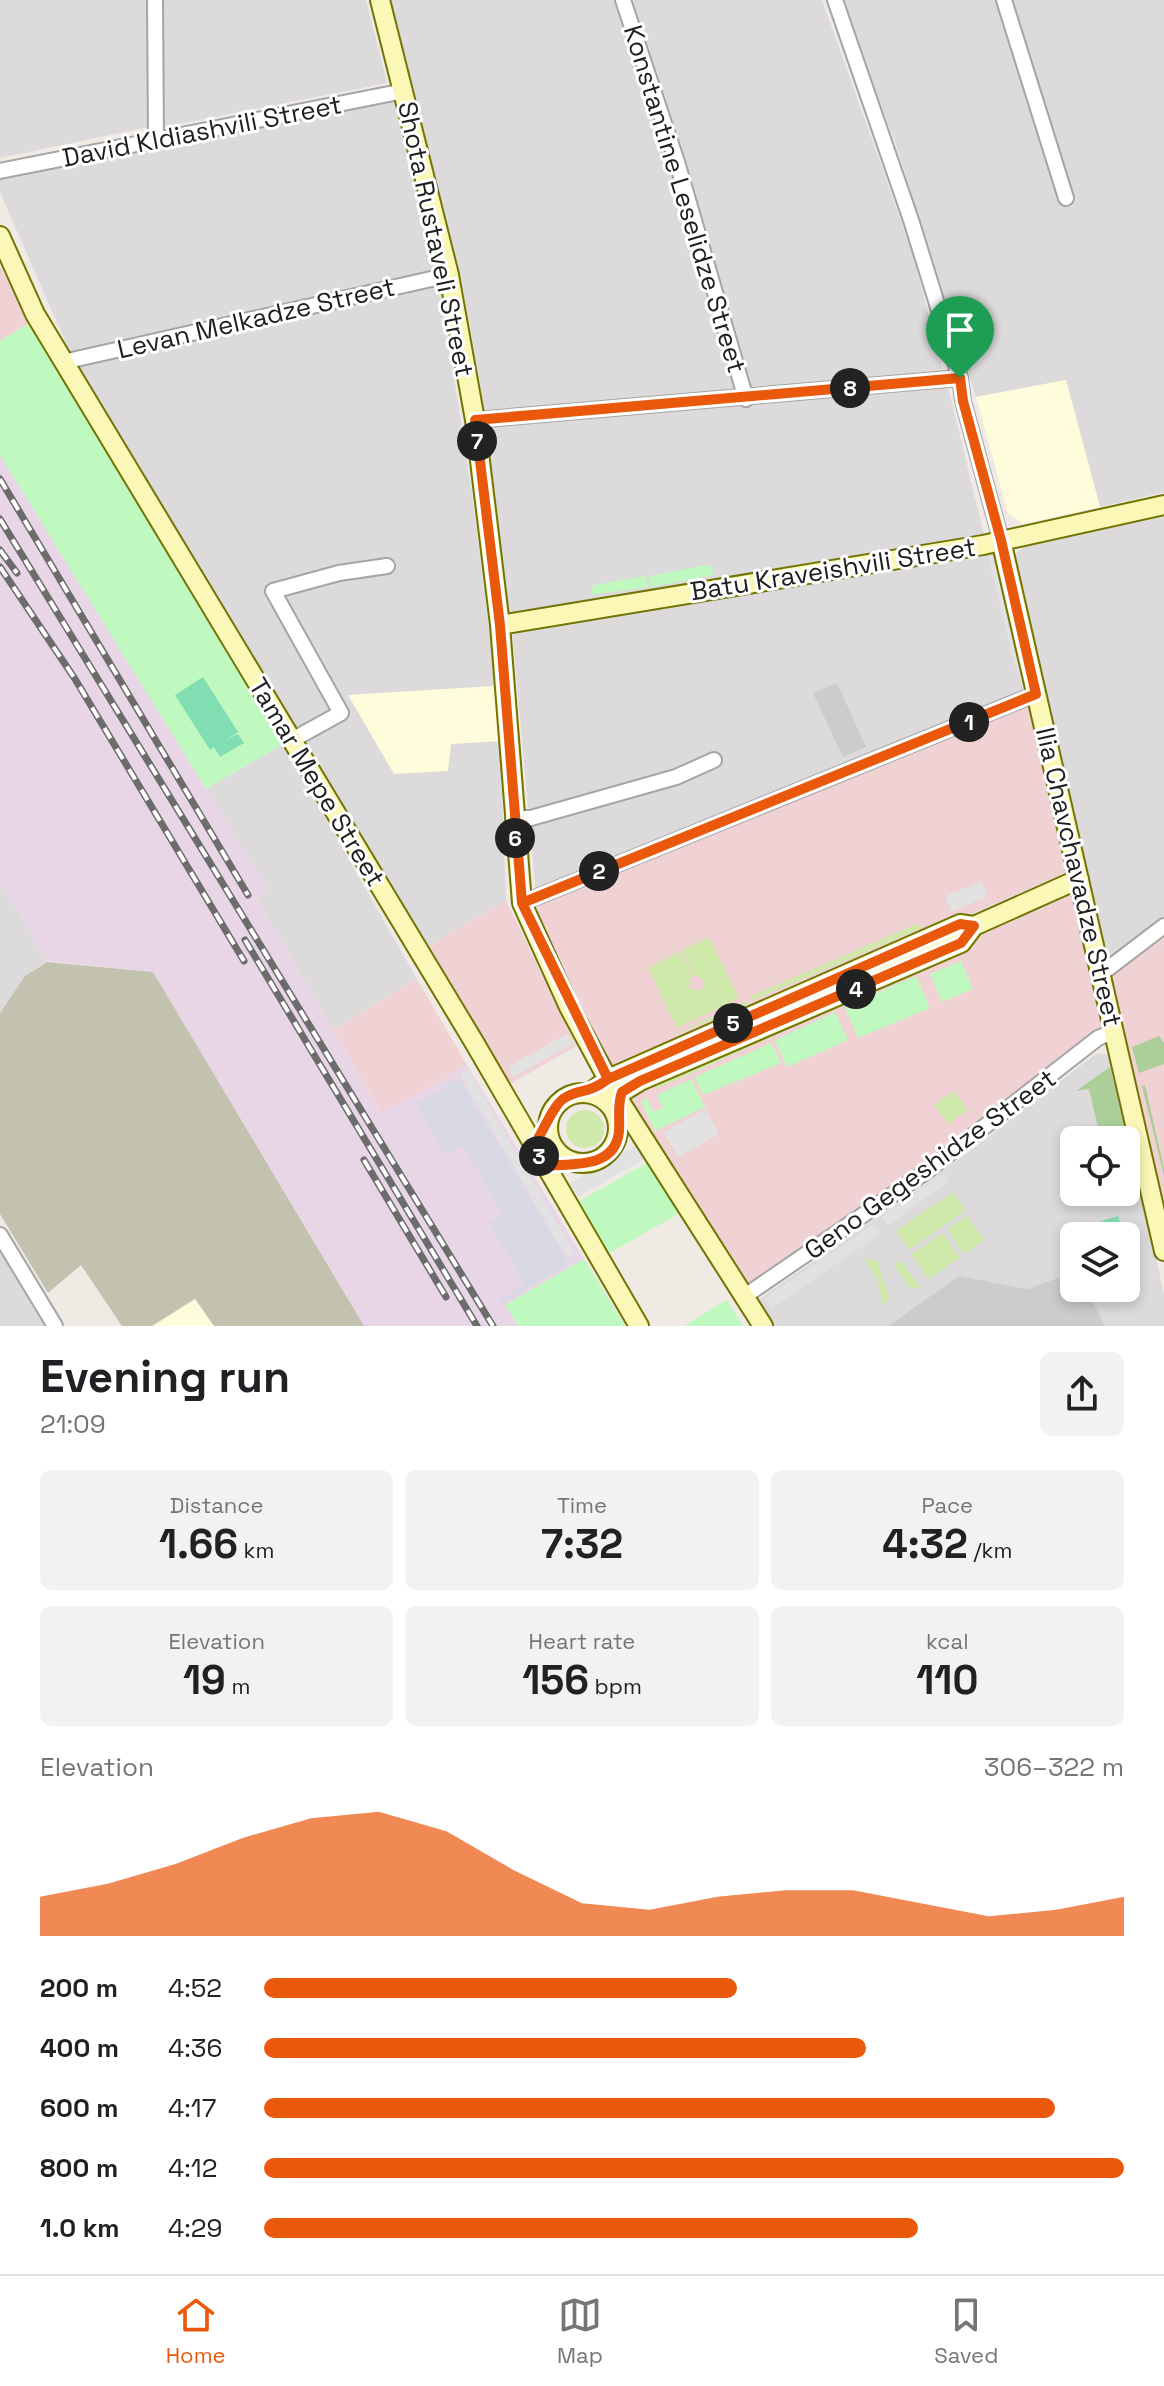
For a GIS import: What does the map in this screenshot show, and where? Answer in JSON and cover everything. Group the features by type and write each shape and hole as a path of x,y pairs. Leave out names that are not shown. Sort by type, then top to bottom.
{"main road":[{"name":"Shota Rustaveli Street","path":"380,0 449,275 475,420 500,625 522,903 619,1100 763,1326"},
{"name":"Tamar Mepe Street","path":"0,236 35,314 63,362 292,740 639,1326"},
{"name":"Batu Kraveishvili Street","path":"500,625 1001,540 1164,505"},
{"name":"Ilia Chavchavadze Street","path":"1001,540 1101,974 1159,1203 1164,1251"},
{"path":"545,1166 592,1163 607,1155 617,1140 622,1092 640,1081 961,943 974,926 1079,879"},
{"path":"533,1147 548,1126 552,1110 564,1098 590,1093 608,1079 960,924 974,926"},
{"path":"590,1093 612,1106 618,1122"},
{"path":"548,1126 558,1153 574,1162"}],"street":[{"path":"155,0 156,139"},
{"name":"Konstantine Leselidze Street","path":"623,0 677,162 746,399"},
{"name":"Ilia Chavchavadze Street","path":"835,0 911,220 960,378 963,401 1001,540"},
{"path":"1004,0 1066,198"},
{"name":"David Kldiashvili Street","path":"0,171 404,91"},
{"name":"Levan Melkadze Street","path":"63,362 449,275"},
{"path":"475,420 746,399 960,378"},
{"path":"292,740 341,713 273,591 339,573 387,566"},
{"path":"522,903 1036,694"},
{"path":"513,818 531,818 676,777 714,760"},
{"path":"1101,974 1164,926"},
{"name":"Geno Gegeshidze Street","path":"745,1296 919,1177 1098,1038 1115,1031"},
{"path":"0,1235 55,1326"}],"shaded area":[{"path":"0,0 152,0 153,126 0,158"},
{"path":"163,0 366,0 387,83 163,127"},
{"path":"387,0 618,0 736,389 485,412 462,281"},
{"path":"629,0 822,0 913,254 943,372 748,392"},
{"path":"841,0 1164,0 1164,492 1100,507 1066,380 976,397 895,142"},
{"path":"394,99 436,270 72,357 0,192 0,179"},
{"path":"0,266 31,322 0,341"},
{"path":"439,282 472,493 496,686 349,695 451,744 500,741 506,900 424,949 76,366"},
{"path":"1066,380 1100,507 1023,524 1008,513 976,397"},
{"path":"948,387 984,535 509,617 485,424"},
{"path":"0,455 270,891 257,899 381,1113 467,1065 584,1259 505,1305 518,1326 364,1326 153,972 47,961 0,882"},
{"path":"1164,517 1164,919 1118,959 1107,962 1009,560 1030,542"},
{"path":"988,552 1024,693 536,894 512,630"},
{"path":"994,555 1021,666 1015,667 988,556"},
{"path":"837,683 866,747 843,757 813,693"},
{"path":"496,686 500,741 451,744 448,771 394,774 348,695"},
{"path":"1030,701 1069,871 614,1072 536,913 541,903"},
{"path":"283,744 417,979 333,1030 257,899 269,891 206,789"},
{"path":"982,881 988,896 951,912 945,896"},
{"path":"0,882 47,961 25,976 0,1013"},
{"path":"1076,892 1109,1025 747,1292 626,1097"},
{"path":"506,900 576,1046 507,1086 424,949"},
{"path":"1164,938 1164,1197 1162,1197 1109,976"},
{"path":"47,962 153,972 364,1326 214,1326 195,1299 152,1326 122,1326 81,1265 48,1293 0,1214 0,1013 25,976"},
{"path":"417,979 467,1065 382,1114 333,1030"},
{"path":"567,1034 573,1044 513,1077 508,1067"},
{"path":"1097,1053 1112,1055 1127,1126 1060,1126 1060,1206 1140,1206 1140,1184 1164,1295 1164,1326 1105,1326 1093,1302 1140,1302 1140,1222 1060,1222 1060,1277 1027,1289 959,1276 888,1326 767,1326 753,1303 932,1180"},
{"path":"468,1070 575,1253 567,1258 460,1075"},
{"path":"459,1078 569,1264 502,1304 500,1300 525,1284 489,1223 503,1214 463,1146 446,1156 416,1104"},
{"path":"706,1109 719,1134 678,1157 664,1132"},
{"path":"638,1144 646,1158 578,1197 570,1183"},
{"path":"943,1174 949,1182 888,1225 882,1217"},
{"path":"874,1224 881,1234 771,1308 765,1298"},
{"path":"0,1249 46,1326 0,1326"},
{"path":"959,1276 1027,1289 1060,1277 1060,1302 1093,1302 1105,1326 888,1326"},
{"path":"195,1298 214,1326 152,1326"}],"green space":[{"path":"31,322 283,744 206,789 0,455 0,341"},
{"path":"710,565 714,575 651,587 649,576"},
{"path":"646,576 648,587 591,595 593,585"},
{"path":"203,677 238,732 226,740 238,734 244,743 220,757 214,747 210,750 175,695"},
{"path":"919,923 921,928 753,1000 751,996"},
{"path":"709,937 739,998 677,1028 648,968 680,951 692,975 688,987 700,991 704,987 703,979 693,975 682,950"},
{"path":"961,961 973,989 942,1002 930,974"},
{"path":"916,976 930,1008 858,1038 845,1007"},
{"path":"747,1001 749,1005 673,1035 676,1033"},
{"path":"833,1006 834,1009 656,1089 655,1086"},
{"path":"835,1012 848,1040 787,1067 775,1040"},
{"path":"1159,1036 1164,1043 1164,1064 1139,1073 1132,1047"},
{"path":"771,1043 781,1063 703,1095 695,1077"},
{"path":"1110,1067 1124,1126 1098,1126 1089,1089 1076,1091"},
{"path":"691,1079 705,1107 655,1131 641,1101 647,1098 654,1112 663,1108 657,1095"},
{"path":"1145,1085 1164,1168 1164,1176 1142,1086"},
{"path":"954,1091 968,1110 948,1124 934,1105"},
{"path":"585,1110 599,1115 604,1129 599,1143 585,1148 571,1143 566,1129 571,1115"},
{"path":"650,1161 680,1213 608,1254 578,1202"},
{"path":"953,1192 966,1210 909,1250 896,1231"},
{"path":"967,1216 984,1240 964,1254 947,1229"},
{"path":"1118,1216 1120,1222 1099,1222"},
{"path":"943,1233 960,1258 928,1279 911,1254"},
{"path":"864,1258 877,1261 889,1298 883,1306 877,1279"},
{"path":"584,1259 625,1326 518,1326 505,1305"},
{"path":"901,1260 920,1288 910,1288 894,1265"},
{"path":"727,1300 743,1326 684,1326"}],"railway":[{"path":"0,479 248,895"},
{"path":"0,519 493,1326"},
{"path":"0,550 17,573"},
{"path":"0,567 75,679 244,961"},
{"path":"245,940 477,1326"},
{"path":"364,1160 446,1297"}],"route":[{"path":"960,378 746,399 475,420 500,625 522,903 569,1007 600,1063 608,1079 960,924 974,926 971,935 961,943 640,1081 622,1092 617,1140 607,1155 592,1163 545,1166 533,1147 548,1126 552,1110 564,1098 581,1092 590,1093 608,1079 569,1007 522,903 1036,694 1001,540 963,401 960,378"}]}
